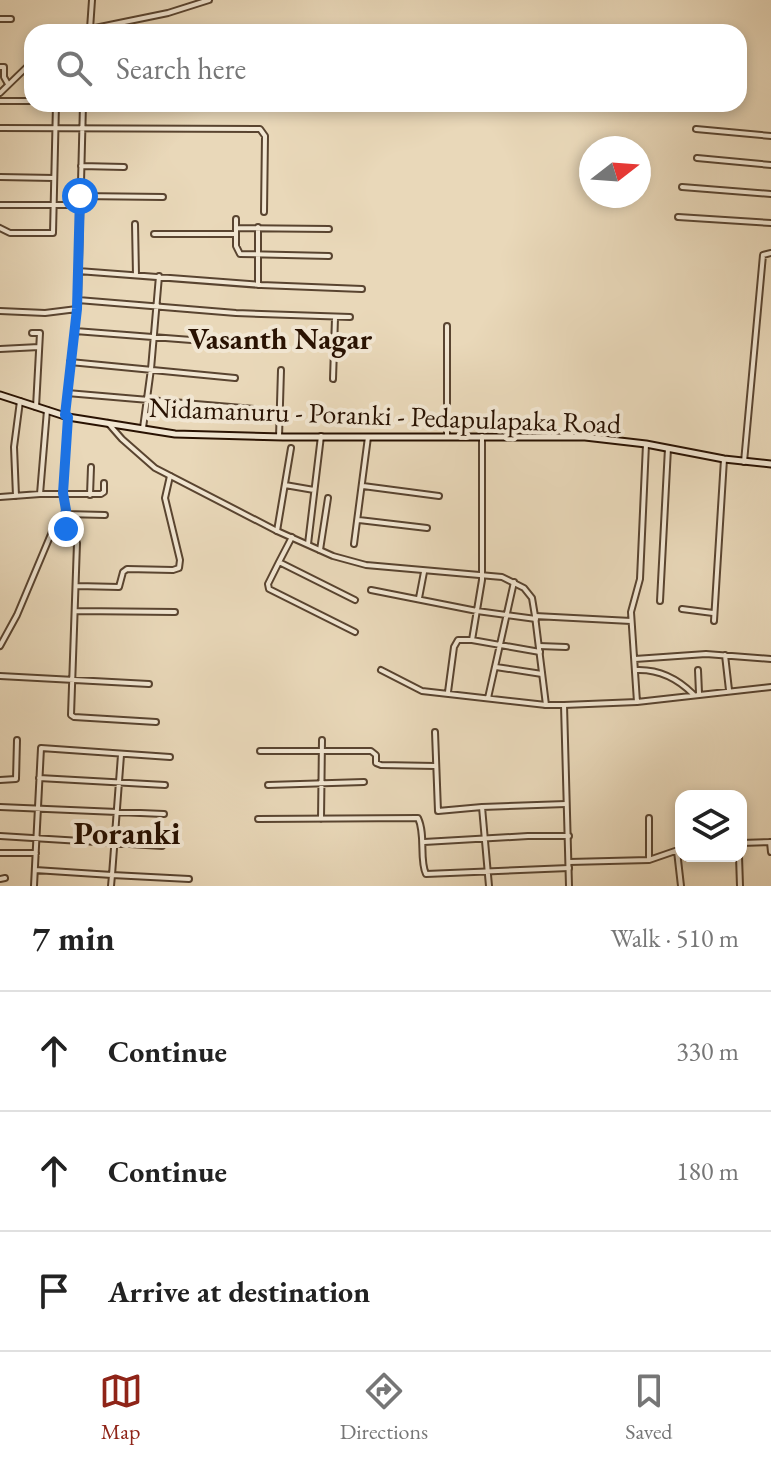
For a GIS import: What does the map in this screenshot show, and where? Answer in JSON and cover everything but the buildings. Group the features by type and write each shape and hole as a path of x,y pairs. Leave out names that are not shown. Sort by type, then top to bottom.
{"main road":[{"name":"Nidamanuru - Poranki - Pedapulapaka Road","path":"0,395 66,416 175,434 585,437 771,464"}],"street":[{"path":"87,24 92,0"},
{"path":"118,24 209,0"},
{"path":"0,19 11,19"},
{"path":"0,67 4,67 8,84"},
{"path":"0,93 24,69"},
{"path":"0,101 24,101"},
{"path":"0,228 10,233 53,233 56,112"},
{"path":"83,112 78,300 67,393 64,495 64,525 77,543 70,713 74,717 156,722"},
{"path":"0,128 262,130 265,136 264,212"},
{"path":"696,129 771,136"},
{"path":"697,158 771,165"},
{"path":"81,166 124,167"},
{"path":"0,177 54,178"},
{"path":"682,187 771,194"},
{"path":"80,196 163,197"},
{"path":"0,205 79,205"},
{"path":"678,217 771,223"},
{"path":"236,219 238,252 329,256"},
{"path":"135,224 136,275"},
{"path":"258,227 258,285"},
{"path":"154,234 236,231 258,227 329,229"},
{"path":"744,462 764,253 771,253"},
{"path":"78,271 258,285 362,289"},
{"path":"143,428 159,276"},
{"path":"78,300 350,317"},
{"path":"0,311 45,313 77,309"},
{"path":"333,379 335,317"},
{"path":"447,326 447,437"},
{"path":"75,331 256,345"},
{"path":"32,333 40,333 36,407"},
{"path":"0,349 39,347"},
{"path":"70,362 235,378"},
{"path":"279,437 281,370"},
{"path":"67,393 254,409"},
{"path":"16,496 14,447 20,401"},
{"path":"40,494 47,410"},
{"path":"108,423 140,457 170,476 320,550 366,565 502,577 528,591 536,618 546,705"},
{"path":"308,544 321,436"},
{"path":"472,640 482,575 482,436"},
{"path":"354,544 368,437"},
{"path":"637,702 631,621 632,603 640,579 646,444"},
{"path":"277,531 291,448"},
{"path":"660,601 668,448"},
{"path":"714,621 724,459"},
{"path":"90,495 91,467"},
{"path":"76,586 119,587 123,572 127,569 179,568 180,560 165,498 170,476"},
{"path":"0,497 90,495 103,493 104,483"},
{"path":"285,485 314,490"},
{"path":"363,486 439,496"},
{"path":"320,550 328,498"},
{"path":"65,514 105,515"},
{"path":"359,520 427,528"},
{"path":"0,646 17,615 54,527"},
{"path":"292,537 268,584 271,590 355,632"},
{"path":"279,562 355,600"},
{"path":"419,598 424,572"},
{"path":"488,698 514,582"},
{"path":"371,590 507,615 631,621"},
{"path":"682,609 713,613"},
{"path":"76,611 175,612"},
{"path":"448,692 454,647 458,640 540,652"},
{"path":"539,646 566,647"},
{"path":"635,659 725,655 771,659"},
{"path":"725,655 729,690"},
{"path":"496,667 542,674"},
{"path":"381,670 422,691 546,705 637,702 771,687"},
{"path":"636,670 670,676 693,694"},
{"path":"698,670 699,693"},
{"path":"0,676 149,684"},
{"path":"564,705 569,886"},
{"path":"435,732 438,811 566,804"},
{"path":"0,780 16,779 17,740"},
{"path":"321,819 322,740"},
{"path":"34,886 41,748 170,757"},
{"path":"260,751 371,751 376,755 376,763 381,765 435,766"},
{"path":"111,886 121,755"},
{"path":"39,778 165,785"},
{"path":"268,785 364,782"},
{"path":"0,807 164,814"},
{"path":"482,807 489,886"},
{"path":"258,819 418,818 424,842 423,868 426,874 649,860 675,851"},
{"path":"649,818 649,860"},
{"path":"0,836 162,846"},
{"path":"424,842 569,836"},
{"path":"747,843 770,842 771,852"},
{"path":"0,853 36,853"},
{"path":"680,862 681,886"},
{"path":"739,862 740,886"},
{"path":"35,870 189,879"}],"district":[{"name":"Vasanth Nagar","path":"280,338"},
{"name":"Poranki","path":"127,833"}],"route":[{"path":"66,529 63,523 66,510 63,493 68,417 65,415 77,309 80,196"}]}
